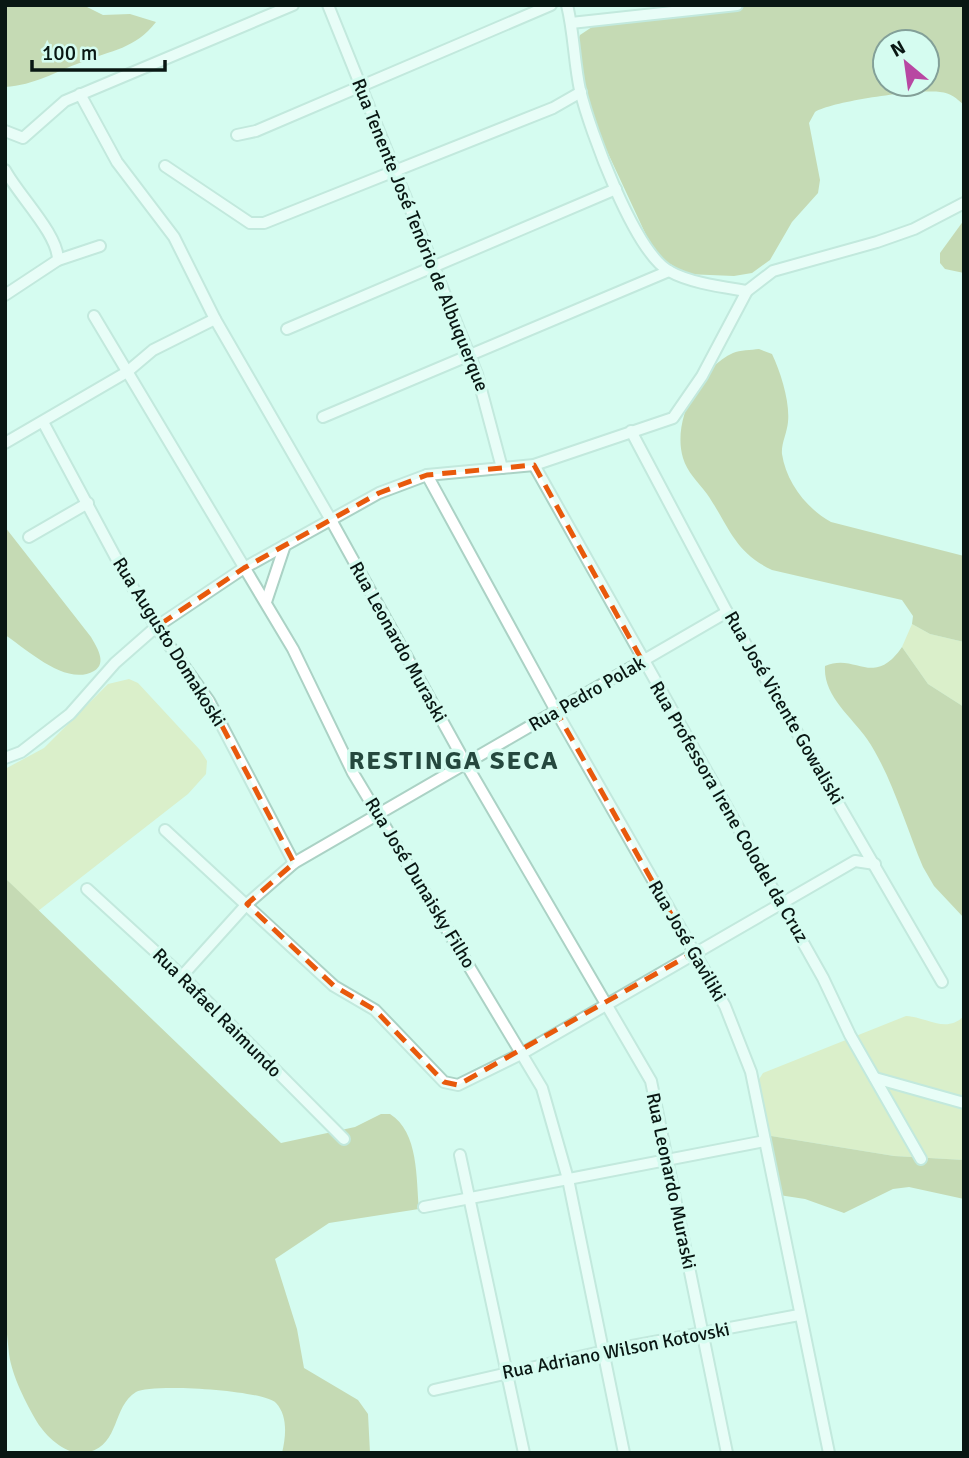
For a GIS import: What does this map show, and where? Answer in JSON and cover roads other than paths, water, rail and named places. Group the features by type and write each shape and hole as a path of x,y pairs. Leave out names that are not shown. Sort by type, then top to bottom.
{"street":[{"path":"5,131 23,138 56,107 80,94 293,5"},
{"name":"Rua Tenente José Tenório de Albuquerque","path":"328,5 469,353 496,435 502,468"},
{"path":"237,135 256,131 360,84 551,5"},
{"path":"567,5 581,92 616,189 635,232 651,257 669,271 747,291"},
{"path":"571,23 737,5"},
{"path":"165,166 250,223 264,223 553,108 581,92"},
{"name":"Rua Leonardo Muraski","path":"80,94 117,162 174,236 215,319 331,520 466,764 651,1081 727,1453"},
{"path":"5,170 18,194 54,239 58,261"},
{"path":"287,329 616,189"},
{"path":"5,758 21,752 70,714 115,663 156,626 244,568 379,493 427,475 534,465 673,418 702,376 747,291 773,271 914,229 964,203"},
{"path":"5,295 58,261 100,246"},
{"path":"323,417 469,353 669,271"},
{"name":"Rua José Dunaisky Filho","path":"94,316 293,649 353,773 542,1088 568,1179 606,1352 624,1453"},
{"path":"5,443 127,372 153,350 215,319"},
{"name":"Rua Augusto Domakoski","path":"43,422 89,503 122,569 156,626 209,701 294,863"},
{"name":"Rua José Vicente Gowaliski","path":"631,431 727,612 942,982"},
{"name":"Rua Professora Irene Colodel da Cruz","path":"534,465 824,978 921,1160"},
{"name":"Rua José Gaviliki","path":"427,475 555,710 725,1006 751,1072 799,1315 830,1453"},
{"path":"29,537 89,503"},
{"path":"266,602 285,545"},
{"name":"Rua Pedro Polak","path":"182,976 247,904 294,863 727,612"},
{"path":"165,830 334,986 375,1010 444,1082 458,1085 523,1053 855,861 875,863"},
{"name":"Rua Rafael Raimundo","path":"88,889 182,976 344,1139"},
{"path":"875,1078 964,1103"},
{"path":"425,1207 765,1141"},
{"path":"460,1155 524,1453"},
{"name":"Rua Adriano Wilson Kotovski","path":"434,1390 507,1372 799,1315"}],"district":[{"name":"RESTINGA SECA","path":"454,761"}]}
